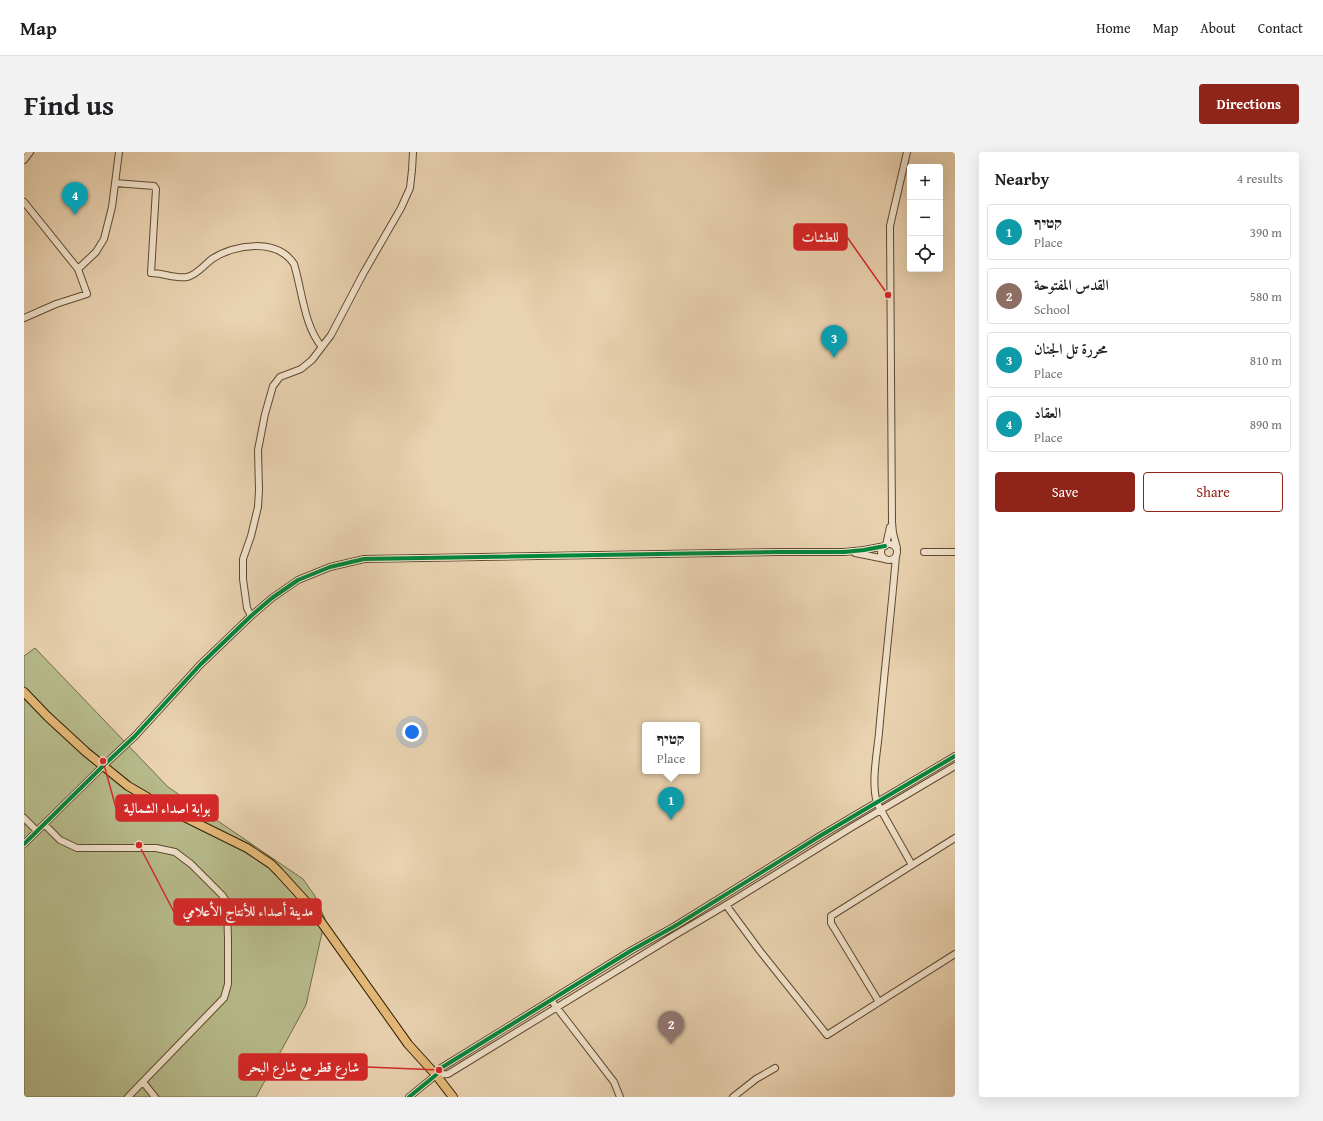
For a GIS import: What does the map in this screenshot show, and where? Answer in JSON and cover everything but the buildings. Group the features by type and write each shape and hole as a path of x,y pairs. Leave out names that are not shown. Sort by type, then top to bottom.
{"main road":[{"path":"24,692 47,716 86,752 128,786 164,807 247,848 280,872 313,911 408,1044 436,1075 453,1097"}],"street":[{"path":"24,160 30,152"},
{"path":"78,269 96,252 104,239 109,221 119,152"},
{"path":"251,616 247,608 243,579 243,559 251,536 258,507 258,450 265,414 273,386 280,377 301,369 312,360 331,335 359,280 401,208 410,188 413,152"},
{"path":"907,152 890,226 892,522 897,552 882,694 875,796 877,803 912,865"},
{"path":"115,183 154,186 156,189 151,273 187,277 224,252 233,249 260,246 276,250 291,260 294,264 308,320 316,339 322,347"},
{"path":"24,202 78,269 87,294 56,304 24,318"},
{"path":"892,522 885,545 881,552 895,566"},
{"path":"24,844 135,736 200,666 251,616 272,598 298,580 330,567 364,559 844,552 864,550 892,544 896,548"},
{"path":"844,552 887,559 893,559 896,556"},
{"path":"924,552 955,552"},
{"path":"409,1097 436,1075 441,1068 820,836 955,756"},
{"path":"436,1075 448,1074 955,766"},
{"path":"24,818 37,831"},
{"path":"44,824 60,840 77,848 156,848 175,852 191,864 222,895 226,901 228,969 226,994 221,1001 128,1097"},
{"path":"879,1002 831,923 831,916 955,838"},
{"path":"726,905 760,951 827,1034 955,954"},
{"path":"551,1000 614,1082 620,1097"},
{"path":"733,1097 756,1078 774,1068"},
{"path":"143,1082 155,1097"}],"green space":[{"path":"35,648 168,787 303,879 315,896 325,919 306,1005 256,1097 24,1097 24,656"}],"cycle path":[{"path":"24,844 135,736 200,665 251,616 272,598 298,580 330,567 364,559 844,552 885,546"},
{"path":"409,1097 436,1075 441,1068 632,950 675,926 820,836 955,756"}],"place":[{"name":"العقاد","path":"75,215"},
{"name":"للطشات","path":"888,295"},
{"name":"محررة تل الجنان","path":"834,358"},
{"name":"بوابة اصداء الشمالية","path":"103,761"},
{"name":"קטיף","path":"671,820"},
{"name":"مدينة أصداء للأنتاج الأعلامي","path":"139,845"},
{"name":"القدس المفتوحة","path":"671,1044"},
{"name":"شارع قطر مع شارع البحر","path":"439,1070"}]}
